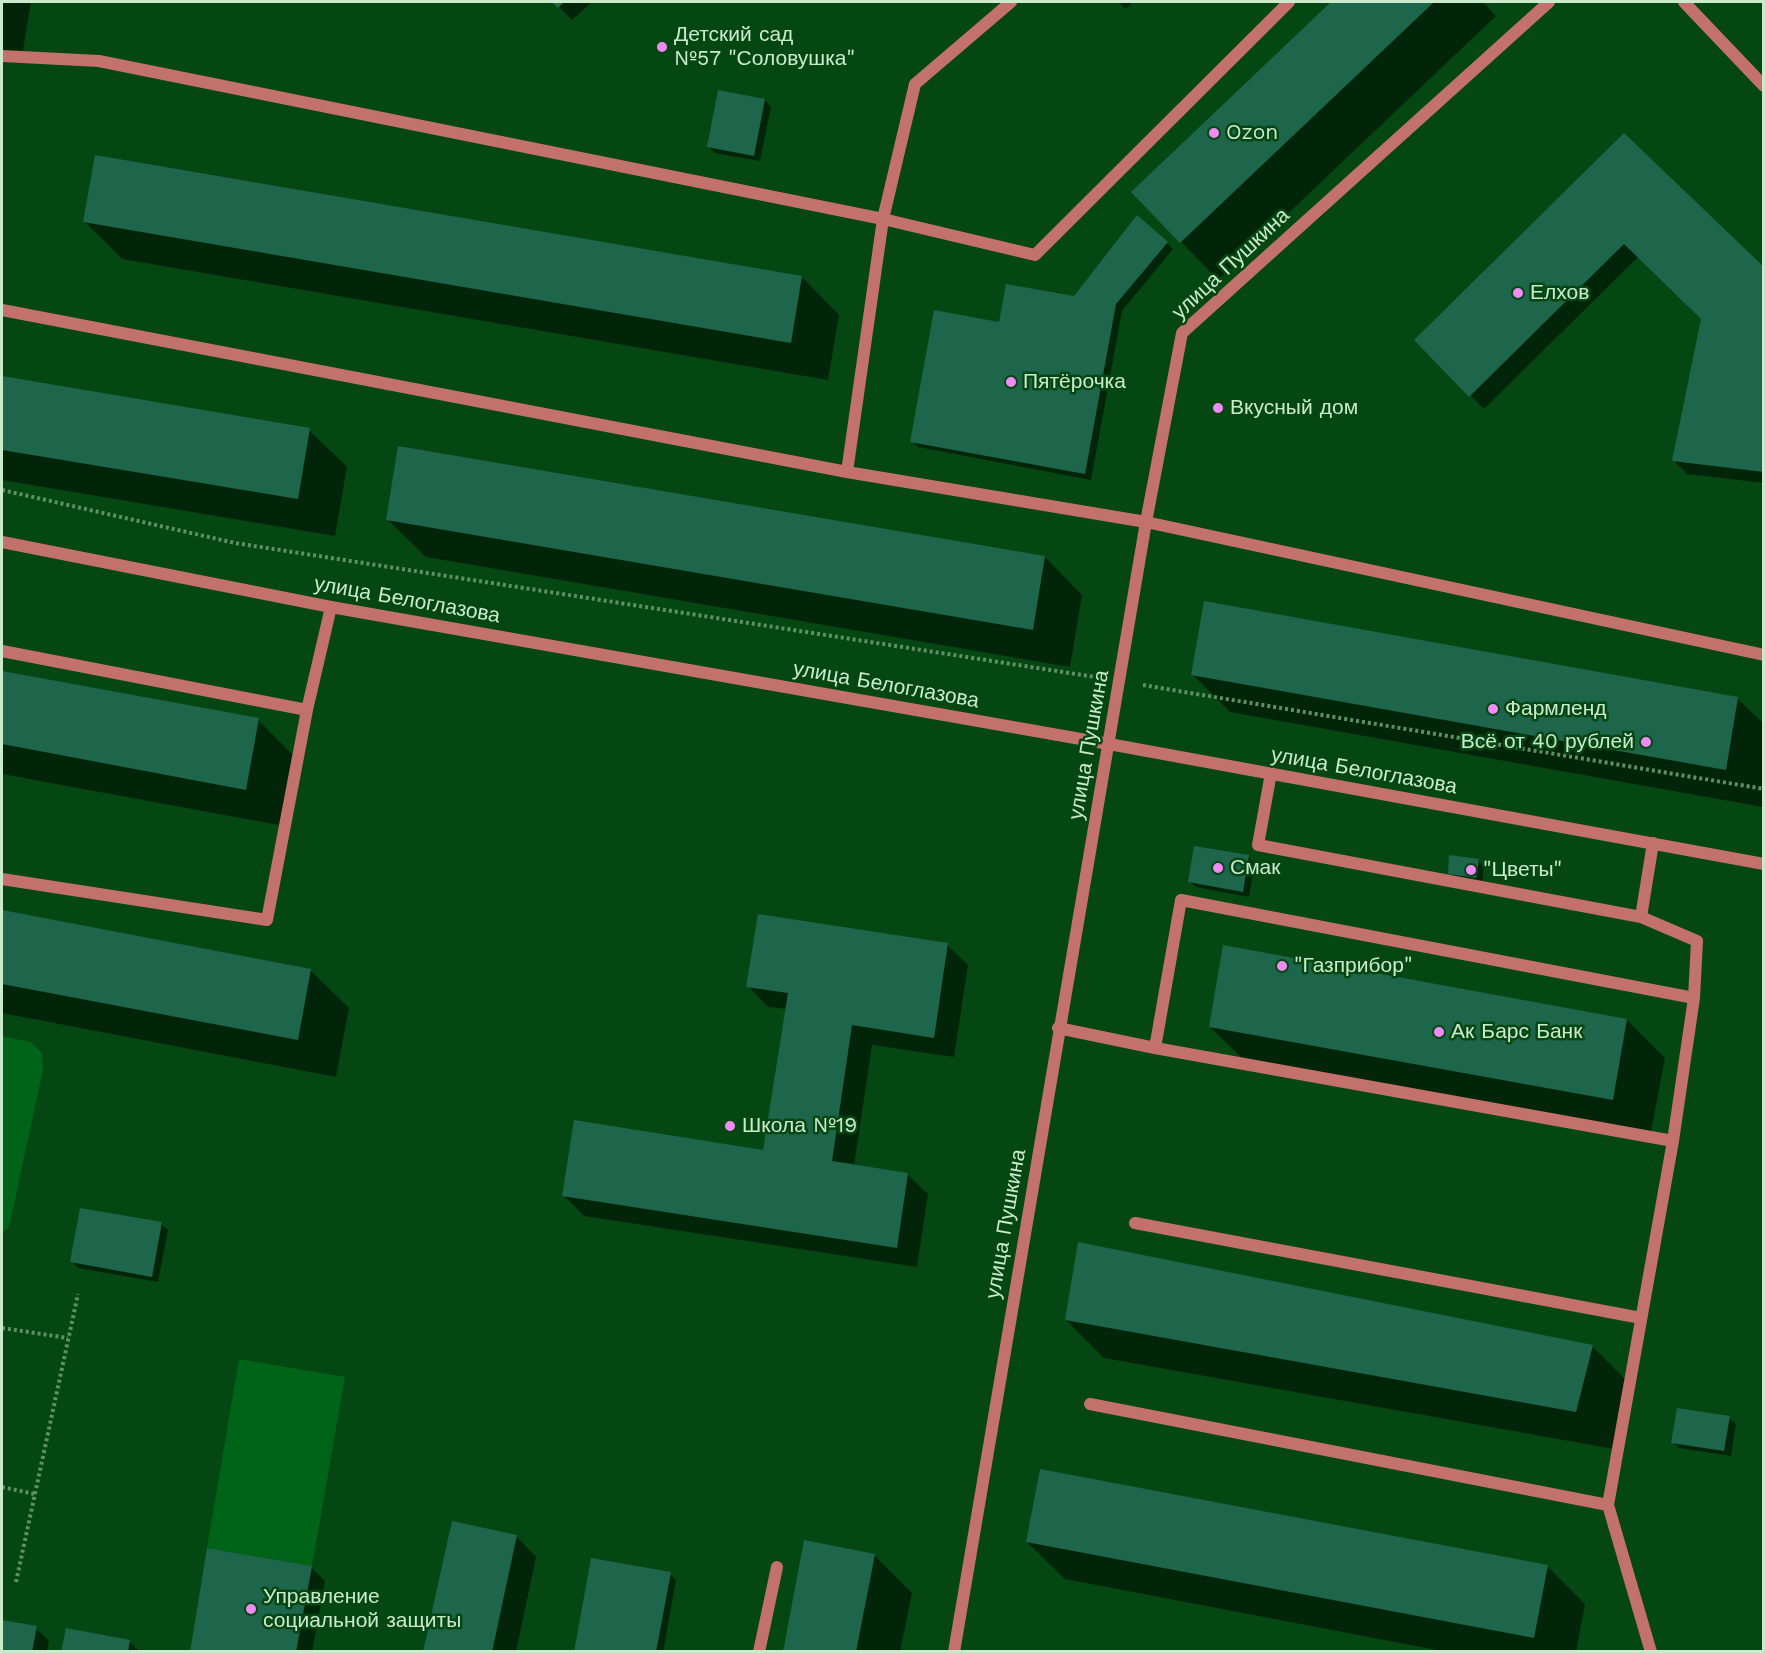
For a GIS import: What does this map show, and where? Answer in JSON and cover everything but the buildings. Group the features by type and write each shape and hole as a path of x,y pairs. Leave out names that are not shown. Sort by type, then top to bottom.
{"street":[{"path":"847,472 884,219 915,84 1011,2"},
{"path":"2,56 99,61 884,219 1035,255 1289,2"},
{"name":"улица Пушкина","path":"954,1652 1058,1028 1146,522 1182,333 1549,2"},
{"path":"1684,2 1764,86"},
{"path":"2,310 847,472 1146,522 1764,656"},
{"name":"улица Белоглазова","path":"2,542 331,607 1271,773 1764,864"},
{"path":"2,879 267,920 307,710 331,607"},
{"path":"2,651 307,710"},
{"path":"1271,773 1258,845 1641,917 1696,940 1694,998 1673,1141 1608,1505 1651,1652"},
{"path":"1641,917 1653,843"},
{"path":"1155,1048 1181,900 1694,998"},
{"path":"1058,1028 1155,1048 1673,1141"},
{"path":"1135,1223 1641,1318"},
{"path":"1090,1404 1608,1505"},
{"path":"759,1652 777,1567"}],"path":[{"path":"2,490 234,543 1120,681 1764,789"},
{"path":"16,1582 78,1294"},
{"path":"2,1328 68,1338"},
{"path":"2,1487 35,1494"}],"green space":[{"path":"2,1036 31,1042 42,1053 43,1070 9,1227 2,1233"},
{"path":"239,1359 345,1377 312,1566 207,1548"}],"place":[{"name":"Детский сад №57 \"Соловушка\"","path":"662,47"},
{"name":"Ozon","path":"1214,133"},
{"name":"Елхов","path":"1518,293"},
{"name":"Пятёрочка","path":"1011,382"},
{"name":"Вкусный дом","path":"1218,408"},
{"name":"Фармленд","path":"1493,709"},
{"name":"Всё от 40 рублей","path":"1646,742"},
{"name":"Смак","path":"1218,868"},
{"name":"\"Цветы\"","path":"1471,870"},
{"name":"\"Газприбор\"","path":"1282,966"},
{"name":"Ак Барс Банк","path":"1439,1032"},
{"name":"Школа №19","path":"730,1126"},
{"name":"Управление социальной защиты","path":"251,1609"}]}
